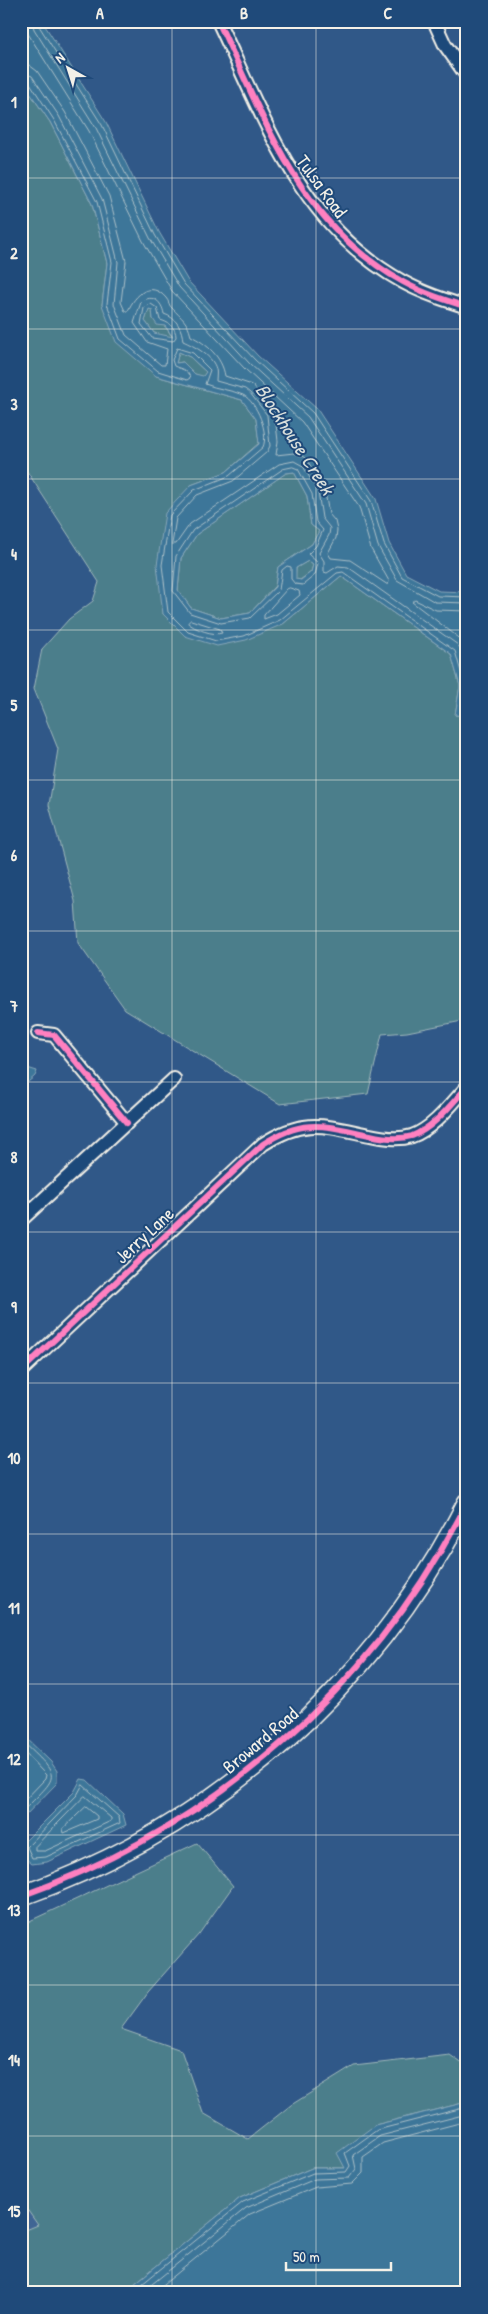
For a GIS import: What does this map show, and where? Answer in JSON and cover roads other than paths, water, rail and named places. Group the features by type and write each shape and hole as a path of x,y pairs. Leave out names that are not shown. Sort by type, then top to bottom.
{"main road":[{"name":"Broward Road","path":"21,1896 76,1875 149,1839 193,1812 241,1778 281,1745 341,1687 382,1638 428,1573 467,1503"}],"street":[{"name":"Tulsa Road","path":"218,21 285,162 312,203 331,226 356,248 398,279 425,293 467,307"},
{"path":"434,21 445,44 467,76"},
{"path":"38,1033 54,1035 126,1123"},
{"path":"21,1220 174,1079"},
{"name":"Jerry Lane","path":"21,1372 263,1144 292,1128 310,1125 381,1137 413,1136 440,1115 467,1087"}],"water":[{"name":"Blockhouse Creek","path":"21,21 42,21 106,122 159,232 188,281 258,356 317,409 376,499 389,543 406,574 439,591 467,592 467,716 455,715 460,686 451,654 341,576 283,624 246,640 217,646 185,636 163,614 157,565 165,513 191,485 226,472 259,444 256,419 242,400 156,376 116,342 102,305 107,263 92,204 50,122 21,80","holes":["149,309 152,310 153,319 157,325 165,326 173,337 154,333 145,321","179,352 190,357 206,372 203,376 195,374 183,362 176,363","294,472 307,496 311,525 319,531 312,544 278,567 275,587 250,613 221,618 191,608 178,590 181,558 197,534 286,473","308,561 313,565 311,572 301,580 296,579 296,568"]},
{"path":"21,1066 37,1071 35,1076 21,1088"},
{"path":"21,1733 51,1762 57,1771 57,1783 21,1820"},
{"path":"81,1779 87,1780 123,1814 126,1825 47,1862 32,1864 24,1855 23,1843 74,1792"},
{"path":"467,2102 467,2293 123,2293 240,2198 312,2168 345,2168 337,2153 375,2125"}]}
